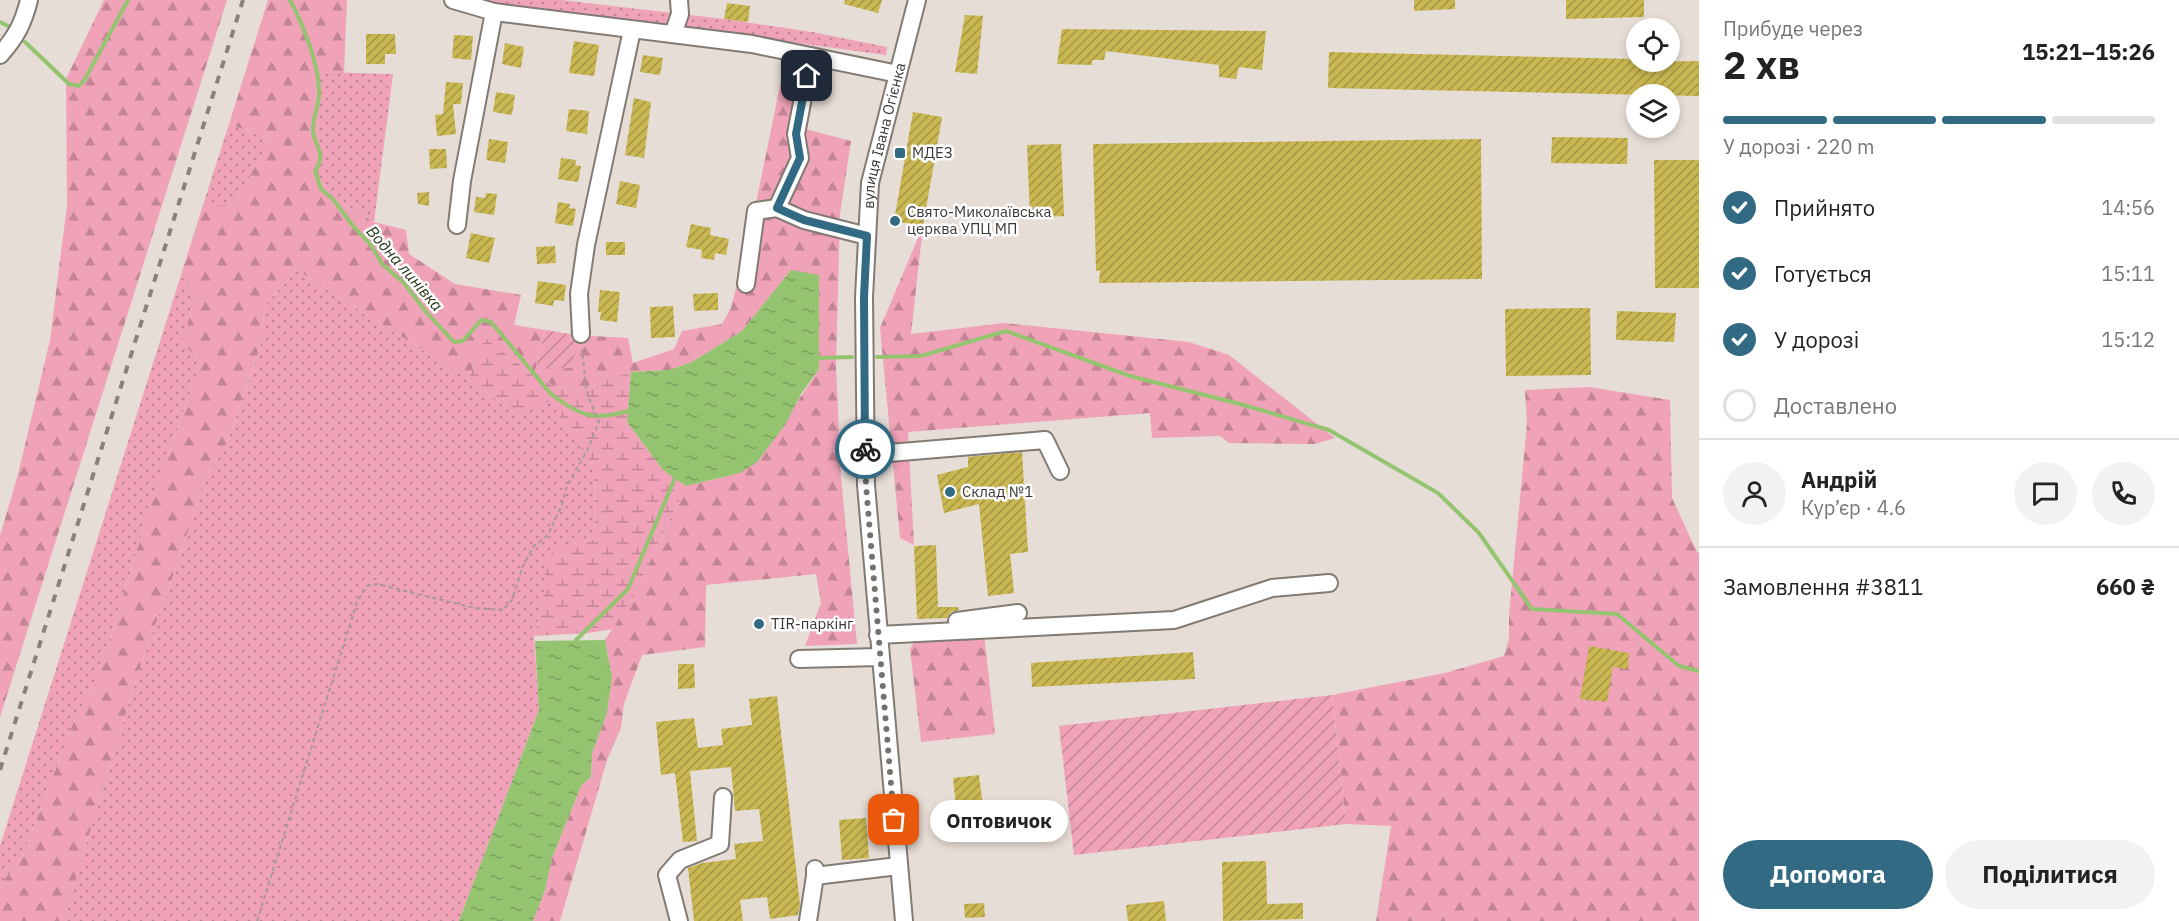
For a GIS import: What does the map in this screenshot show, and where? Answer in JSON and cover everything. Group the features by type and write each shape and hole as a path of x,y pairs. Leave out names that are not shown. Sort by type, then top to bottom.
{"street":[{"path":"0,55 12,42 23,23 30,0"},
{"path":"453,0 494,12 752,44 898,74"},
{"path":"673,34 680,14 679,0"},
{"name":"вулиця Івана Огієнка","path":"904,921 866,485 864,297 870,183 917,0"},
{"path":"457,225 462,181 494,12"},
{"path":"581,334 579,294 586,245 632,30"},
{"path":"777,208 800,158 796,134 811,56"},
{"path":"746,284 756,211 777,208 804,220 867,236"},
{"path":"866,455 1045,440 1060,471"},
{"path":"879,635 1174,620 1272,588 1329,583"},
{"path":"906,624 959,621 1018,613"},
{"path":"799,660 880,657"},
{"path":"679,921 667,875 680,860 720,844 723,797"},
{"path":"808,921 815,872 898,866"}],"path":[{"path":"257,921 357,602 367,586 377,584 475,608 503,610 512,600 522,568 533,547 548,535 562,505 567,486 587,451 599,422 586,387 581,334"}],"green space":[{"path":"104,0 227,0 0,717 0,536 18,474 50,340 67,205 66,79"},
{"path":"268,0 347,0 344,73 316,72 319,178 329,195 374,222 406,230 409,254 455,284 521,295 514,325 545,330 534,376 485,339 468,379 297,270 265,305 260,348 227,443 204,480 180,556 137,676 65,921 0,921 0,897 5,879 23,855 77,713 92,690 157,485 201,362 182,343 196,294 181,275 203,205 234,205 270,139 229,124"},
{"path":"453,0 561,0 724,19 812,32 887,47 886,55 559,11"},
{"path":"785,61 807,65 794,126 851,141 840,214 836,366 841,477 857,644 805,646 821,603 816,574 706,585 705,647 642,655 624,704 621,728 607,760 560,921 533,921 545,890 552,858 581,786 591,777 592,753 607,713 612,677 605,640 635,593 686,486 740,473 795,405 819,369 791,270 742,331 692,362 669,370 631,372 570,393 538,378 542,369 576,335 628,338 633,363 674,349 682,331 722,324 731,308 752,223"},
{"path":"316,72 393,74 374,222 329,195 319,178"},
{"path":"229,124 270,139 234,205 203,205"},
{"path":"923,226 911,334 1004,323 1189,342 1229,355 1335,438 1315,444 1229,443 1220,436 1152,438 1150,413 908,432 914,545 900,538 880,328"},
{"path":"297,270 468,379 518,416 550,400 594,468 595,539 564,546 543,601 534,636 539,710 459,921 65,921 137,676 180,556 204,480 227,443 260,349 265,305"},
{"path":"181,275 196,294 182,343 201,362 157,485 92,690 77,713 23,855 5,879 0,897 0,846"},
{"path":"545,330 576,335 573,368 542,369 538,378 534,376"},
{"path":"485,338 534,376 570,393 631,372 627,422 663,470 686,486 635,593 613,629 534,636 543,601 547,556 564,546 595,539 594,468 550,401 518,416 468,379"},
{"path":"1589,387 1670,400 1672,498 1699,553 1699,921 1376,921 1391,826 1346,824 1332,695 1445,673 1504,656 1509,639 1509,615 1527,424 1525,390"},
{"path":"984,633 995,734 921,742 910,649 917,637"},
{"path":"1332,695 1346,824 1074,855 1059,726"}],"water":[{"path":"791,270 819,275 819,369 801,394 785,425 757,462 740,473 686,486 663,470 627,422 631,372 669,370 692,362 742,331"},
{"path":"605,640 612,677 607,713 592,753 591,777 581,786 552,858 545,890 533,921 459,921 539,710 535,641"}],"building":[{"path":"845,0 882,0 878,13 844,4"},
{"path":"1414,0 1455,0 1455,9 1414,11"},
{"path":"1566,0 1644,0 1644,17 1566,19"},
{"path":"727,3 750,6 748,22 724,19"},
{"path":"965,15 983,16 977,74 955,72"},
{"path":"1062,29 1266,31 1262,70 1239,67 1236,79 1219,77 1219,65 1106,51 1104,60 1092,60 1092,65 1057,64"},
{"path":"366,34 395,34 396,54 385,54 385,64 366,64"},
{"path":"454,35 473,36 471,60 452,58"},
{"path":"574,41 599,45 594,76 569,73"},
{"path":"505,43 524,47 521,68 502,64"},
{"path":"1329,52 1626,59 1626,72 1680,72 1680,61 1699,61 1699,96 1680,96 1680,84 1626,84 1626,94 1328,88"},
{"path":"643,55 663,58 660,75 640,72"},
{"path":"446,82 463,83 461,104 453,104 456,134 437,136 435,115 443,114"},
{"path":"496,92 515,95 512,115 493,112"},
{"path":"634,98 651,102 644,158 625,155"},
{"path":"569,109 589,111 587,134 566,131"},
{"path":"913,112 942,117 923,226 894,221"},
{"path":"1552,137 1628,138 1627,164 1551,163"},
{"path":"489,139 508,142 505,163 486,160"},
{"path":"1481,139 1482,279 1099,283 1100,270 1096,271 1093,144"},
{"path":"1061,144 1064,216 1030,218 1027,145"},
{"path":"429,149 446,149 447,168 430,169"},
{"path":"561,158 576,160 575,165 581,166 578,182 558,179"},
{"path":"1654,160 1699,160 1699,288 1655,288"},
{"path":"620,181 640,185 636,208 616,204"},
{"path":"429,192 429,206 418,204 417,193"},
{"path":"486,193 497,194 494,215 474,212 476,197 485,198"},
{"path":"558,202 570,204 569,208 576,209 573,226 555,223"},
{"path":"691,224 711,228 710,235 729,239 726,255 715,253 714,260 701,258 702,250 686,247"},
{"path":"471,233 495,238 489,263 466,258"},
{"path":"606,242 625,242 625,255 606,255"},
{"path":"555,246 556,263 537,264 536,247"},
{"path":"538,281 566,285 564,301 554,300 553,306 535,303"},
{"path":"600,290 620,292 617,322 600,320 601,312 598,312"},
{"path":"718,293 718,310 694,311 693,294"},
{"path":"673,306 675,337 651,338 650,307"},
{"path":"1590,308 1591,375 1506,376 1505,309"},
{"path":"1617,311 1676,313 1674,342 1616,340"},
{"path":"1022,452 1028,552 1010,554 1014,593 988,596 979,504 944,513 937,475 968,467 968,457"},
{"path":"936,545 938,607 958,607 959,610 951,612 947,618 917,619 914,546"},
{"path":"1589,646 1629,653 1628,669 1613,667 1607,702 1580,699"},
{"path":"1193,652 1195,679 1032,687 1031,663"},
{"path":"678,664 694,664 695,688 678,689"},
{"path":"777,696 800,905 798,915 770,919 767,897 740,900 743,921 694,921 688,868 702,863 736,859 734,844 763,841 759,809 735,811 731,767 690,771 697,841 683,842 675,773 661,775 656,722 694,718 698,748 723,745 721,729 752,725 749,699"},
{"path":"979,775 985,821 958,824 953,778"},
{"path":"866,818 869,858 842,860 839,820"},
{"path":"1266,861 1267,904 1303,903 1303,919 1223,921 1222,862"},
{"path":"1164,901 1166,921 1128,921 1126,905"},
{"path":"984,903 985,917 965,918 964,904"}],"waterway":[{"name":"Водна линівка","path":"25,42 69,84 79,86 128,0"},
{"name":"Водна линівка","path":"290,0 305,33 319,83 313,131 320,155 315,171 321,189 333,199 370,244 383,265 404,283 426,312 454,342 463,341 481,320 491,322 551,394 570,407 587,415 596,416 628,411"},
{"path":"0,22 8,26"},
{"path":"877,357 921,356 1006,331 1130,376 1329,430 1438,493 1479,533 1532,609 1617,614 1679,666 1699,671"},
{"path":"819,358 852,357"},
{"path":"576,644 576,640 628,589 675,478"}],"railway":[{"path":"0,770 243,0"}],"way so far":[{"path":"865,449 866,485 894,820"}],"place":[{"name":"МДЕЗ","path":"900,153"},
{"name":"Свято-Миколаївська церква УПЦ МП","path":"895,221"},
{"name":"Склад №1","path":"950,492"},
{"name":"TIR-паркінг","path":"759,624"},
{"name":"Оптовичок","path":"894,820"}],"route":[{"path":"807,76 796,134 800,158 777,208 804,220 867,236 864,297 865,449"}]}
